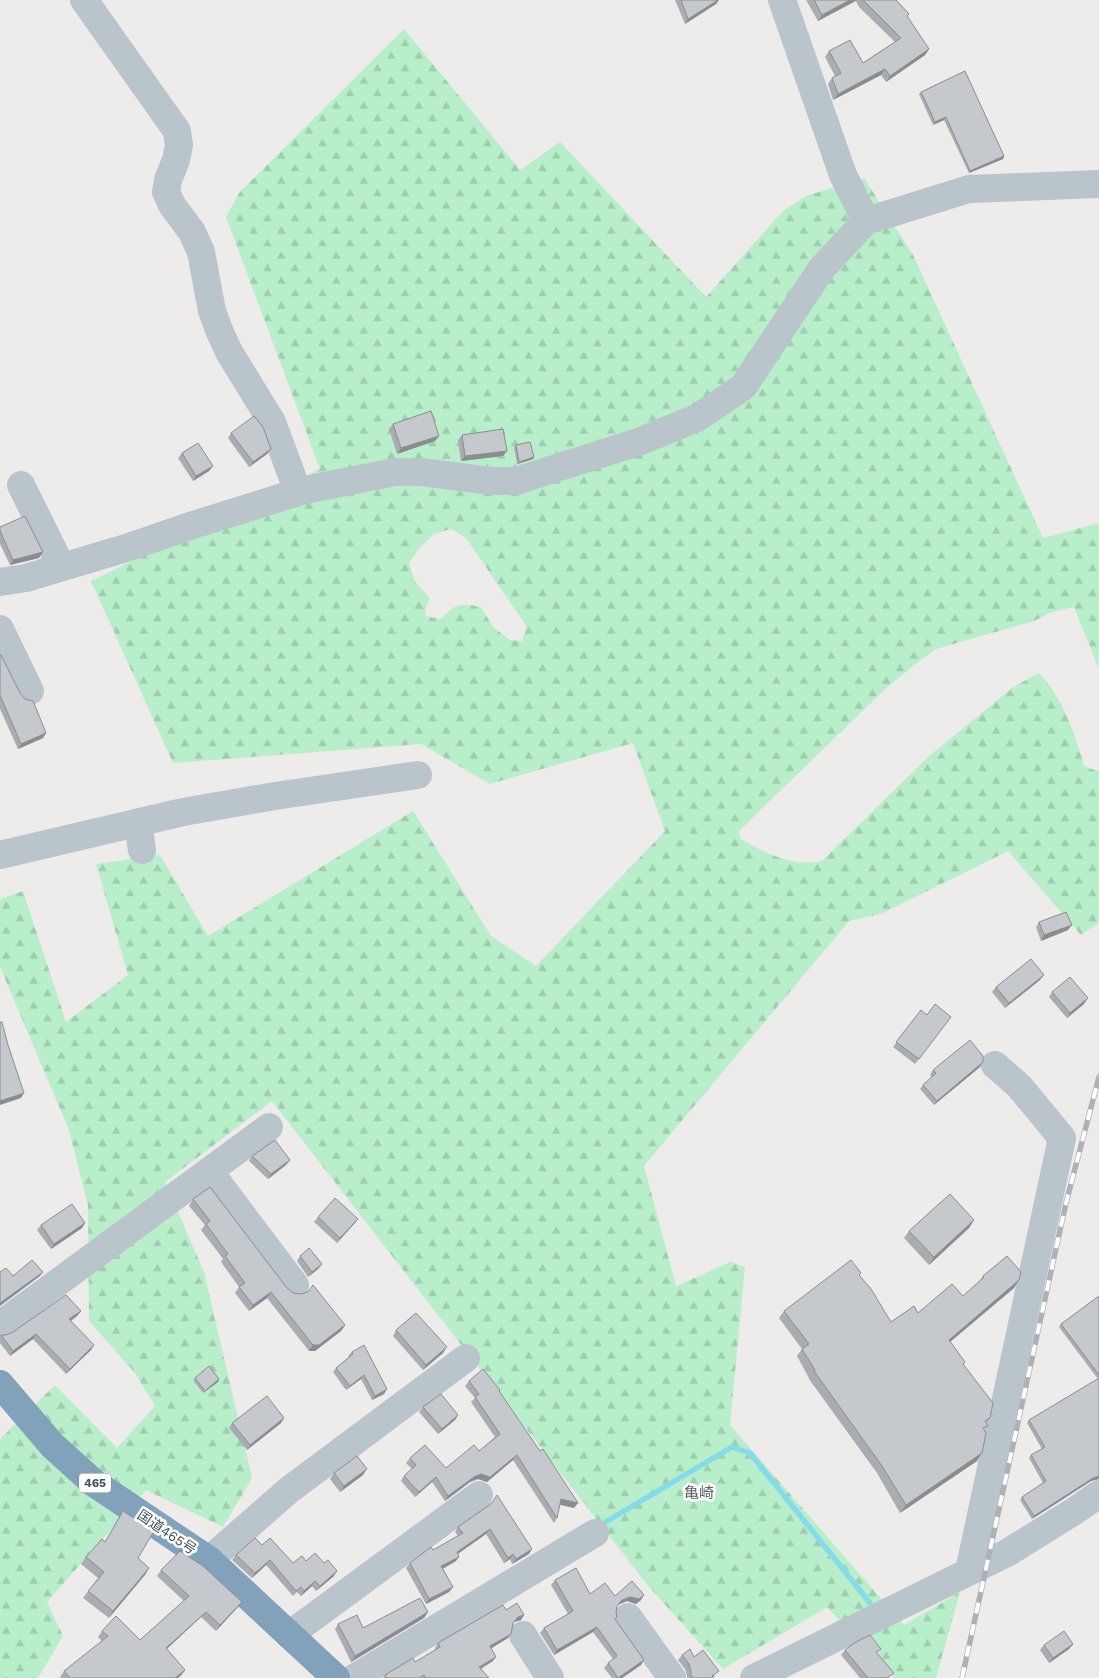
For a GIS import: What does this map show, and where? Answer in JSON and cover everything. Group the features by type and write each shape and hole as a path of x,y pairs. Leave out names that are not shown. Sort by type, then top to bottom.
{"highway":[{"name":"国道465号","path":"0,1384 52,1445 94,1483 209,1560 336,1678"}],"street":[{"path":"84,0 177,131 179,145 166,192 172,205 192,232 201,252 212,311 218,330 229,352 272,422 298,492"},
{"path":"782,0 843,175 866,221"},
{"path":"0,582 26,578 126,548 298,492 395,472 421,472 491,481 516,481 638,442 697,418 743,387 822,268 866,221 969,189 1099,184"},
{"path":"21,485 61,566"},
{"path":"0,629 30,691"},
{"path":"0,855 184,812 275,796 418,775"},
{"path":"138,822 142,850"},
{"path":"968,1571 1062,1138 1019,1086 995,1065"},
{"path":"0,1325 269,1127"},
{"path":"209,1170 295,1285"},
{"path":"209,1560 289,1490 466,1358"},
{"path":"754,1678 1007,1553 1099,1494"},
{"path":"289,1635 479,1495"},
{"path":"354,1678 595,1534"},
{"path":"628,1617 672,1678"},
{"path":"523,1635 550,1678"}],"green space":[{"path":"404,29 520,170 560,142 706,297 783,211 806,196 864,178 913,255 1043,538 1099,523 1099,669 1074,607 1052,612 1034,621 936,649 883,691 739,831 740,838 780,858 803,863 823,860 928,757 1012,688 1038,673 1053,691 1067,716 1084,766 1099,770 1099,923 1081,935 1008,851 881,914 849,921 644,1166 676,1286 731,1262 745,1267 730,1425 904,1625 960,1592 936,1678 894,1678 827,1607 723,1669 649,1587 272,1101 165,1182 204,1272 252,1478 223,1527 146,1490 47,1602 63,1636 38,1678 0,1678 0,1439 55,1385 117,1448 155,1406 135,1373 89,1321 88,1206 69,1130 0,967 0,899 23,891 66,1022 128,975 96,864 160,855 208,936 413,811 491,936 536,966 665,831 633,743 490,784 421,744 173,763 91,581 320,469 226,217 239,193","holes":["451,529 466,538 527,627 522,641 510,640 493,627 481,607 459,605 441,619 425,616 430,598 415,582 409,563 419,549 434,534"]}],"building":[{"path":"681,0 718,0 688,19"},
{"path":"814,0 850,0 822,15"},
{"path":"863,0 896,0 909,14 907,16 929,49 890,76 885,69 838,94 832,78 841,73 829,51 850,40 863,63 901,38"},
{"path":"965,71 1004,156 970,171 946,117 935,122 921,92"},
{"path":"431,411 439,436 401,448 393,424"},
{"path":"254,416 263,427 271,449 253,462 231,433"},
{"path":"503,429 507,451 465,456 462,435"},
{"path":"530,442 534,457 519,462 516,445"},
{"path":"198,443 213,466 196,476 182,453"},
{"path":"25,516 43,552 13,560 0,527"},
{"path":"0,655 20,693 25,699 33,701 46,733 21,744 0,695"},
{"path":"1066,912 1072,925 1044,935 1039,922"},
{"path":"1031,959 1044,975 1009,1003 996,987"},
{"path":"1070,977 1088,998 1070,1013 1052,992"},
{"path":"935,1004 951,1017 919,1059 896,1042 921,1010 927,1015"},
{"path":"0,1022 2,1022 24,1093 0,1101"},
{"path":"970,1040 983,1056 983,1062 937,1101 923,1085 936,1073 933,1070"},
{"path":"275,1140 290,1160 271,1174 252,1156"},
{"path":"210,1187 287,1288 293,1293 301,1294 308,1292 313,1285 345,1325 319,1345 313,1345 271,1292 253,1305 239,1287 245,1283 225,1256 228,1254 206,1224 210,1221 193,1199"},
{"path":"950,1194 974,1220 934,1257 909,1231"},
{"path":"335,1198 358,1219 340,1238 318,1217"},
{"path":"72,1204 85,1223 54,1244 41,1225"},
{"path":"309,1248 322,1264 312,1272 300,1256"},
{"path":"1007,1256 1021,1272 1019,1280 949,1340 965,1362 963,1364 993,1403 990,1418 985,1421 988,1426 983,1428 986,1433 982,1453 906,1505 882,1466 814,1371 802,1349 809,1344 784,1311 851,1260 891,1322 914,1306 918,1313 952,1284 963,1296"},
{"path":"32,1260 43,1272 0,1303 0,1272 6,1268 13,1276"},
{"path":"66,1295 81,1311 69,1319 94,1345 70,1369 36,1334 13,1351 1,1335 13,1332"},
{"path":"1099,1296 1099,1375 1061,1324"},
{"path":"416,1313 447,1347 426,1365 396,1330"},
{"path":"364,1345 387,1389 375,1396 364,1375 350,1386 336,1368 353,1354 352,1352"},
{"path":"209,1366 219,1379 205,1391 195,1378"},
{"path":"483,1369 500,1390 540,1451 543,1449 578,1503 561,1499 557,1518 517,1455 490,1477 481,1474 474,1477 448,1496 436,1477 419,1492 404,1476 416,1465 410,1458 425,1445 446,1468 474,1445 479,1451 500,1434 475,1397 479,1394 469,1381"},
{"path":"1099,1378 1099,1476 1034,1516 1022,1497 1046,1481 1031,1455 1045,1447 1029,1420"},
{"path":"441,1394 458,1415 442,1429 423,1407"},
{"path":"267,1396 284,1418 250,1445 232,1423"},
{"path":"357,1456 367,1469 344,1486 334,1473"},
{"path":"497,1495 532,1549 516,1559 513,1554 508,1558 490,1529 457,1552 459,1557 441,1566 453,1587 429,1599 410,1563 431,1547 433,1550 463,1533 458,1527 492,1503"},
{"path":"123,1511 154,1531 138,1558 149,1568 113,1611 88,1591 104,1572 86,1557 102,1539 105,1542"},
{"path":"255,1538 262,1545 270,1538 293,1563 302,1556 306,1561 315,1553 324,1563 328,1560 337,1571 320,1586 315,1581 304,1591 301,1587 296,1591 270,1560 255,1573 236,1555"},
{"path":"180,1551 203,1566 242,1602 220,1625 206,1612 166,1648 185,1670 175,1678 70,1678 64,1671 108,1636 102,1631 116,1616 140,1640 189,1596 161,1570"},
{"path":"576,1568 590,1594 605,1583 615,1596 632,1581 644,1595 639,1599 630,1597 622,1600 617,1606 617,1617 615,1619 644,1660 618,1678 608,1663 617,1656 597,1627 557,1650 544,1628 573,1611 555,1580"},
{"path":"420,1598 428,1612 355,1656 338,1624 357,1615 363,1628"},
{"path":"517,1603 524,1615 518,1617 513,1623 511,1634 490,1646 496,1657 479,1667 489,1678 426,1678 424,1675 419,1678 387,1678 385,1675 413,1658 415,1662 440,1647 438,1643 503,1605 506,1610"},
{"path":"1064,1631 1073,1644 1053,1658 1044,1645"},
{"path":"870,1635 881,1649 876,1652 894,1673 887,1678 868,1678 845,1650"},
{"path":"690,1649 694,1657 703,1650 719,1671 712,1676 713,1678 693,1678 689,1664 682,1655"}],"waterway":[{"path":"597,1527 732,1447 750,1453 870,1603"}],"railway":[{"path":"962,1678 1066,1203 1099,1077"}],"district":[{"name":"亀崎","path":"699,1493"}]}
